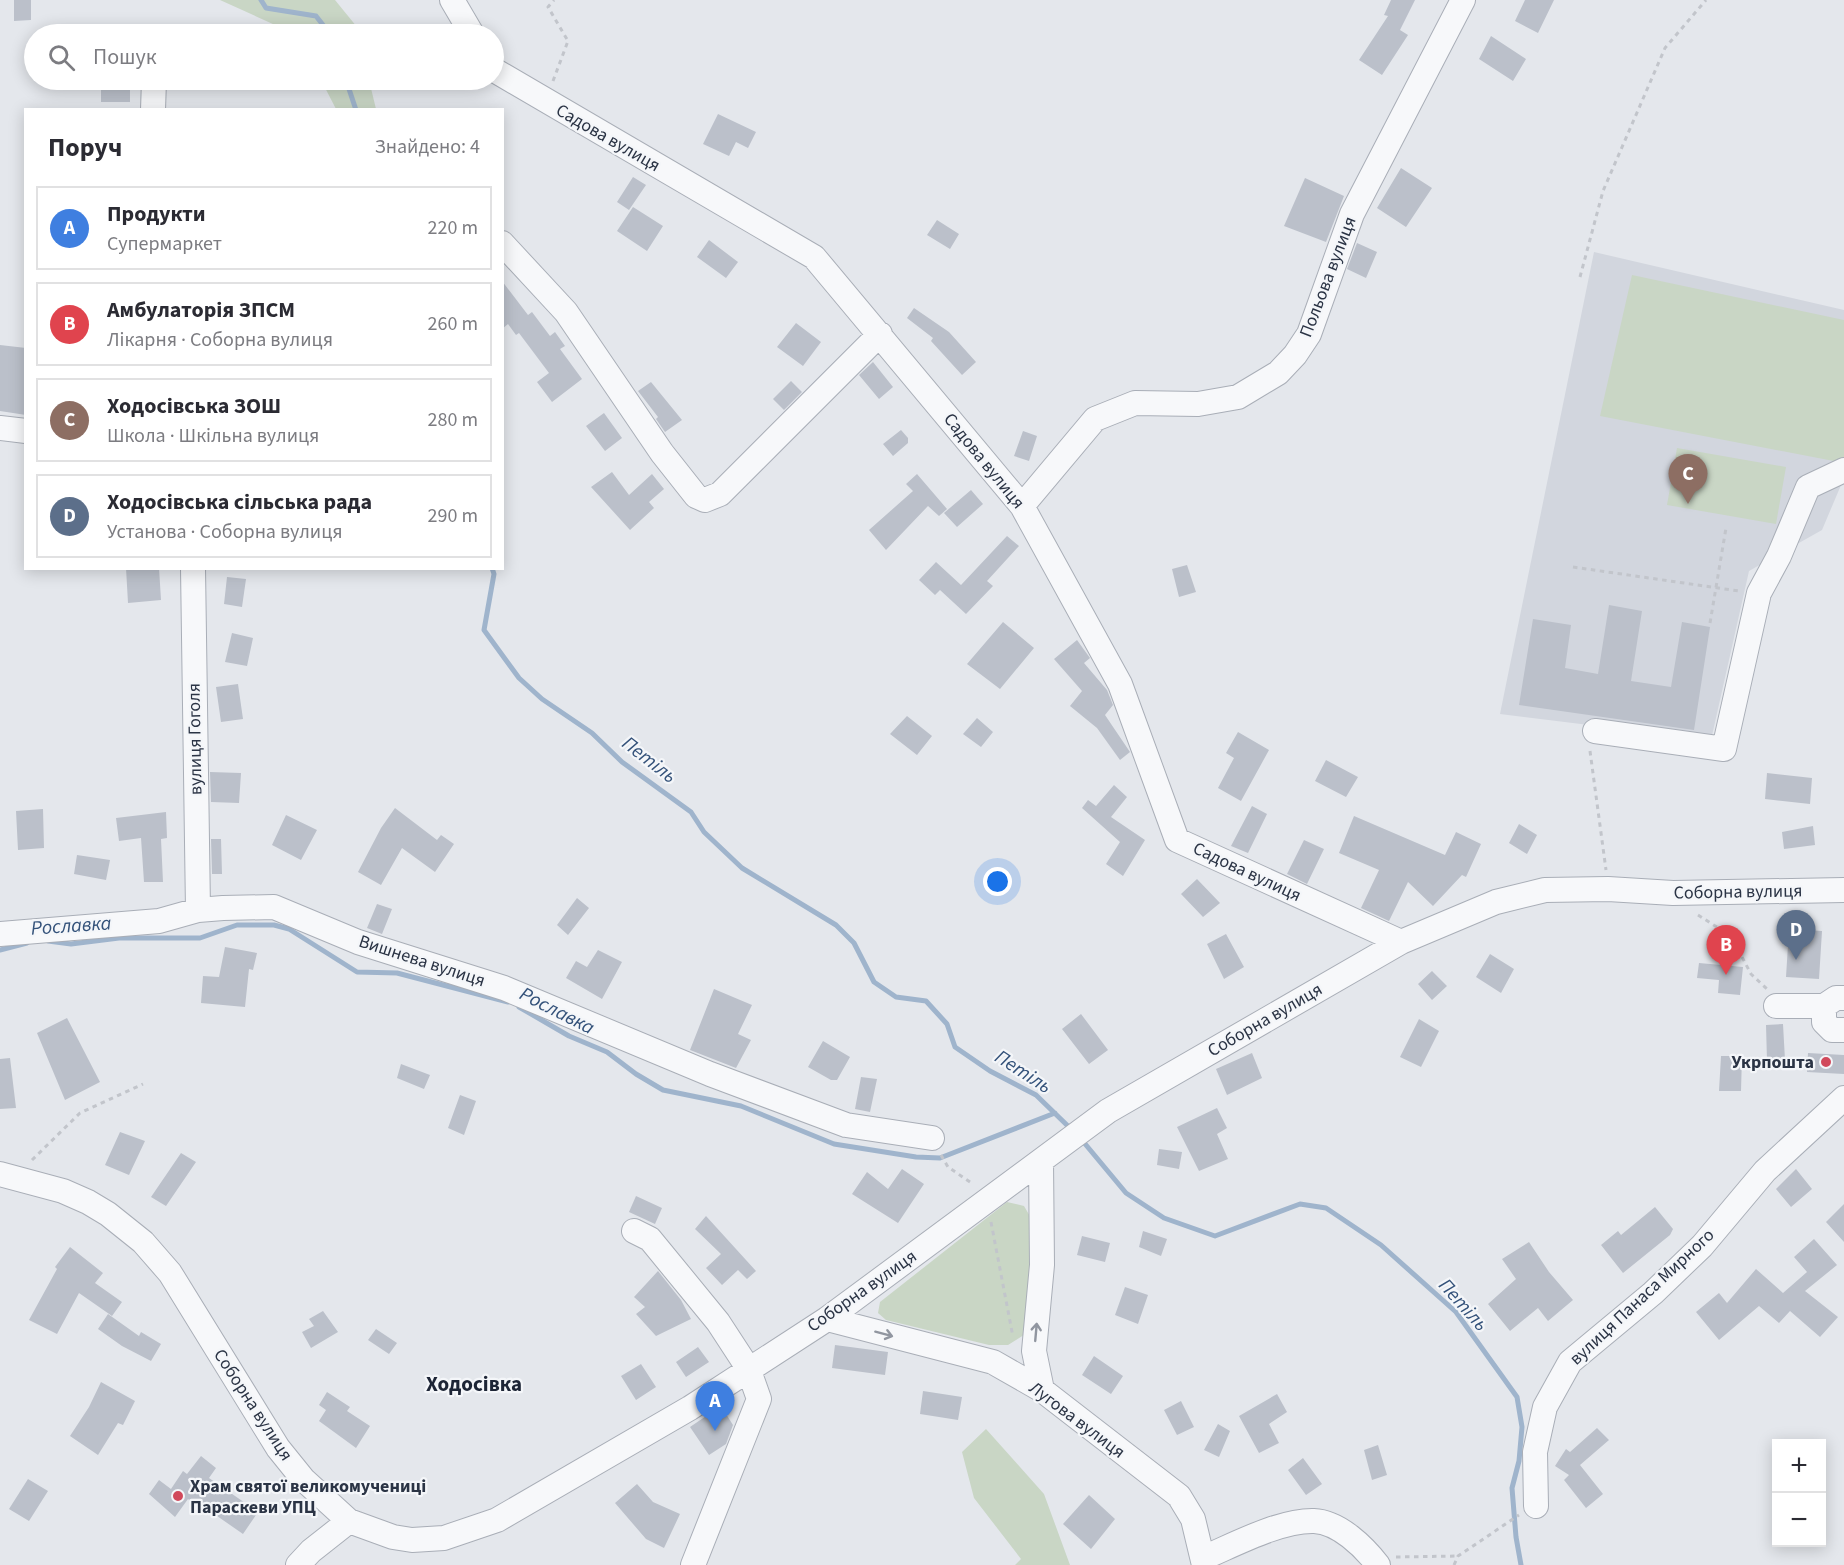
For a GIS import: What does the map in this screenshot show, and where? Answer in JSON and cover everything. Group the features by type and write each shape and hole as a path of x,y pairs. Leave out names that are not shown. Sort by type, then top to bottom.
{"street":[{"path":"452,0 466,24"},
{"name":"Польова вулиця","path":"1022,506 1095,419 1135,403 1198,404 1238,397 1278,373 1295,355 1309,334 1356,205 1463,0"},
{"name":"Садова вулиця","path":"504,76 814,257 1022,506 1120,684 1177,840 1401,942"},
{"path":"153,108 154,90"},
{"path":"504,245 566,312 662,453 696,496 705,500 720,494 880,334"},
{"path":"0,428 24,431"},
{"path":"1595,731 1724,749 1759,593 1779,556 1808,487 1844,470"},
{"name":"вулиця Гоголя","path":"193,570 198,910"},
{"name":"Соборна вулиця","path":"8,1175 88,1202 143,1242 170,1273 278,1448 303,1479 350,1521 375,1531 412,1540 444,1538 497,1520 690,1408 748,1368 827,1319 1108,1111 1401,942 1496,902 1545,890 1608,889 1673,893 1844,891"},
{"name":"Вишнева вулиця","path":"0,934 159,921 198,910 274,907 358,942 504,988 710,1074 846,1125 932,1138"},
{"path":"1776,1006 1834,1002"},
{"path":"1834,1002 1824,1022 1832,1030 1844,1029"},
{"name":"вулиця Панаса Мирного","path":"1536,1506 1535,1452 1545,1407 1570,1362 1653,1293 1702,1246 1765,1171 1844,1098"},
{"path":"1042,1390 1034,1351 1042,1265 1046,1157"},
{"path":"634,1230 650,1239 718,1322 748,1368 759,1400 693,1565"},
{"name":"Лугова вулиця","path":"827,1319 993,1362 1042,1390 1179,1496 1193,1519 1204,1562"},
{"path":"298,1565 311,1551 350,1521"},
{"path":"1204,1562 1280,1527 1314,1521 1335,1527 1376,1561"}],"path":[{"path":"545,102 568,41 548,7 554,0"},
{"path":"1580,277 1603,191 1665,48 1706,0"},
{"path":"1710,623 1726,528"},
{"path":"1573,567 1759,593"},
{"path":"1595,731 1588,741 1608,889"},
{"path":"1673,893 1708,924 1731,936 1751,974 1768,990 1776,1006"},
{"path":"8,1175 80,1113 142,1084"},
{"path":"948,1167 974,1184 984,1203 994,1230 1012,1333 1017,1346 1034,1351"},
{"path":"1454,1565 1458,1556 1504,1523"},
{"path":"1376,1561 1458,1556"}],"shaded area":[{"path":"1594,252 1844,310 1844,478 1822,530 1749,571 1711,740 1500,714"}],"green space":[{"path":"220,0 335,0 355,24 273,24"},
{"path":"326,90 371,90 376,108 335,108"},
{"path":"1632,275 1844,320 1844,463 1600,416"},
{"path":"1677,448 1786,467 1776,524 1667,505"},
{"path":"1007,1202 1024,1206 1031,1218 1027,1333 1008,1345 989,1345 886,1320 878,1313 880,1302"},
{"path":"986,1429 1044,1494 1070,1565 1015,1565 1021,1559 974,1498 962,1452"}],"building":[{"path":"14,0 31,0 31,20 14,21"},
{"path":"1391,0 1415,0 1400,30 1408,35 1382,75 1359,60 1388,16 1384,15"},
{"path":"1525,0 1554,0 1538,33 1515,21"},
{"path":"1491,36 1526,59 1513,81 1479,59"},
{"path":"101,90 130,90 130,102 101,102"},
{"path":"718,114 756,132 748,148 736,142 729,156 703,144"},
{"path":"1401,168 1432,188 1406,227 1377,208"},
{"path":"633,177 646,185 629,210 617,202"},
{"path":"1305,178 1344,196 1326,242 1284,226"},
{"path":"633,207 663,226 647,251 617,231"},
{"path":"937,220 959,234 950,249 927,235"},
{"path":"709,240 738,262 726,278 697,257"},
{"path":"1357,243 1377,252 1366,278 1347,269"},
{"path":"504,284 528,315 532,312 550,336 555,332 565,346 560,349 582,379 552,402 537,382 549,373 519,333 516,335 508,324 504,327"},
{"path":"914,308 949,332 976,362 962,375 931,341 933,338 907,318"},
{"path":"796,323 821,342 803,366 777,347"},
{"path":"0,345 24,348 24,415 0,411"},
{"path":"873,362 893,387 879,399 859,375"},
{"path":"791,381 802,392 784,410 773,399"},
{"path":"651,382 682,420 665,432 656,419 658,417 638,391"},
{"path":"604,413 622,438 605,451 586,426"},
{"path":"901,430 908,438 908,443 893,456 883,444"},
{"path":"1023,431 1037,436 1029,461 1014,456"},
{"path":"612,472 629,495 652,474 664,489 649,502 654,508 630,530 591,487"},
{"path":"917,474 947,509 939,516 928,506 886,550 869,530 913,491 906,484"},
{"path":"971,490 983,504 957,527 944,513"},
{"path":"1007,536 1019,546 987,581 993,586 966,614 940,590 935,595 919,580 936,562 961,585"},
{"path":"1187,565 1196,592 1179,597 1172,569"},
{"path":"126,570 159,570 161,600 128,603"},
{"path":"227,577 246,579 242,607 224,604"},
{"path":"1609,605 1642,611 1631,681 1671,687 1682,622 1710,627 1694,730 1519,705 1533,619 1571,625 1565,668 1598,674"},
{"path":"1003,622 1034,648 1000,689 967,664"},
{"path":"232,633 253,638 247,666 225,662"},
{"path":"1077,640 1090,658 1084,663 1107,690 1113,705 1105,715 1130,752 1120,760 1097,728 1070,706 1082,691 1054,659"},
{"path":"238,684 243,719 221,722 216,687"},
{"path":"907,716 932,736 917,755 890,734"},
{"path":"977,718 993,732 981,747 963,734"},
{"path":"1238,732 1269,750 1241,801 1218,788 1234,758 1226,753"},
{"path":"1326,760 1358,777 1346,797 1315,781"},
{"path":"210,772 241,773 239,803 211,802"},
{"path":"1767,773 1812,778 1810,804 1765,799"},
{"path":"1114,785 1127,797 1111,817 1145,840 1123,876 1106,864 1120,842 1082,808 1088,800 1096,806"},
{"path":"1252,806 1267,814 1248,853 1231,846"},
{"path":"395,808 437,840 441,835 454,844 435,872 402,848 381,885 358,872 381,828"},
{"path":"43,809 44,848 18,850 16,811"},
{"path":"166,812 167,838 161,839 163,882 144,882 141,838 119,841 116,818"},
{"path":"286,815 317,830 301,860 272,845"},
{"path":"1354,816 1445,855 1456,832 1481,844 1466,877 1462,875 1433,906 1408,882 1389,921 1361,908 1379,870 1339,853"},
{"path":"1519,824 1537,835 1527,854 1509,843"},
{"path":"1813,826 1815,845 1784,849 1782,832"},
{"path":"211,839 221,839 222,874 212,874"},
{"path":"1304,840 1324,849 1307,884 1287,874"},
{"path":"77,855 110,860 106,880 74,874"},
{"path":"1197,879 1220,903 1203,917 1181,894"},
{"path":"577,898 589,908 568,935 557,925"},
{"path":"377,904 392,909 382,934 367,928"},
{"path":"1789,929 1822,931 1819,979 1786,977"},
{"path":"1226,934 1244,967 1224,979 1207,944"},
{"path":"225,947 257,953 253,970 249,969 245,1007 201,1003 203,976 219,977"},
{"path":"598,950 622,962 602,999 566,978 576,961 587,967"},
{"path":"1490,954 1514,969 1501,993 1476,977"},
{"path":"1699,963 1743,967 1740,995 1718,993 1719,980 1697,978"},
{"path":"1432,971 1447,986 1432,1000 1418,984"},
{"path":"714,989 752,1005 738,1034 751,1040 736,1068 690,1050"},
{"path":"1081,1014 1108,1050 1089,1064 1062,1029"},
{"path":"67,1018 100,1082 65,1100 37,1033"},
{"path":"1419,1019 1439,1031 1421,1067 1400,1057"},
{"path":"1783,1024 1785,1060 1767,1061 1766,1025"},
{"path":"823,1041 850,1057 837,1080 831,1080 808,1067"},
{"path":"1252,1053 1262,1078 1227,1095 1216,1069"},
{"path":"1808,1053 1844,1055 1844,1074 1807,1072"},
{"path":"1721,1056 1742,1056 1741,1091 1719,1091"},
{"path":"10,1058 16,1108 0,1109 0,1059"},
{"path":"401,1064 430,1075 424,1089 397,1078"},
{"path":"861,1077 877,1079 870,1112 855,1109"},
{"path":"460,1095 476,1101 464,1135 448,1128"},
{"path":"1217,1108 1227,1128 1217,1134 1228,1159 1199,1171 1177,1127"},
{"path":"120,1132 145,1141 129,1175 105,1165"},
{"path":"1159,1149 1182,1152 1179,1169 1157,1165"},
{"path":"181,1153 196,1162 166,1206 151,1197"},
{"path":"902,1169 924,1184 898,1223 852,1194 867,1172 888,1189"},
{"path":"1796,1169 1812,1189 1791,1207 1776,1189"},
{"path":"636,1196 662,1208 655,1224 629,1212"},
{"path":"1844,1204 1844,1242 1826,1222"},
{"path":"1655,1207 1673,1229 1670,1235 1623,1273 1601,1245 1618,1231 1621,1235"},
{"path":"706,1216 756,1271 747,1279 738,1270 722,1285 706,1268 721,1254 695,1229"},
{"path":"1143,1231 1167,1239 1161,1256 1139,1247"},
{"path":"1082,1236 1110,1243 1105,1262 1077,1255"},
{"path":"1814,1239 1837,1265 1805,1291 1838,1317 1820,1337 1790,1311 1779,1323 1759,1306 1719,1340 1696,1312 1719,1293 1727,1303 1756,1269 1783,1293 1807,1272 1794,1257"},
{"path":"1529,1242 1549,1272 1573,1300 1548,1321 1538,1308 1510,1331 1488,1304 1516,1279 1502,1259"},
{"path":"70,1247 103,1273 95,1283 122,1302 112,1316 79,1293 57,1334 29,1320 57,1269 55,1267"},
{"path":"658,1271 681,1300 691,1319 656,1336 636,1314 645,1307 634,1297"},
{"path":"1125,1287 1148,1295 1138,1324 1115,1315"},
{"path":"323,1311 338,1332 311,1348 302,1332 314,1326 309,1319"},
{"path":"108,1314 139,1336 141,1332 161,1344 151,1361 122,1346 98,1329"},
{"path":"376,1329 397,1343 389,1354 368,1340"},
{"path":"835,1345 888,1352 885,1375 832,1368"},
{"path":"698,1347 709,1362 686,1377 676,1362"},
{"path":"1094,1356 1123,1376 1111,1394 1082,1375"},
{"path":"641,1364 656,1387 636,1400 621,1376"},
{"path":"101,1382 135,1401 123,1425 118,1423 98,1455 70,1436 89,1407"},
{"path":"923,1391 962,1397 958,1420 920,1414"},
{"path":"327,1392 350,1407 347,1411 370,1426 356,1448 319,1421 326,1410 319,1405"},
{"path":"1277,1394 1287,1412 1269,1424 1279,1443 1259,1453 1239,1416"},
{"path":"1181,1401 1194,1427 1177,1435 1164,1410"},
{"path":"721,1406 733,1425 726,1444 709,1455 690,1427"},
{"path":"1218,1424 1230,1431 1219,1457 1204,1450"},
{"path":"1597,1428 1609,1440 1580,1465 1603,1494 1586,1508 1564,1480 1569,1475 1555,1466 1566,1449 1570,1452"},
{"path":"1378,1445 1387,1475 1372,1480 1364,1450"},
{"path":"201,1456 216,1468 209,1478 258,1512 243,1534 194,1500 193,1503 188,1499 175,1517 149,1494 159,1480 171,1489 183,1471 187,1474"},
{"path":"1303,1458 1322,1484 1306,1495 1288,1470"},
{"path":"28,1479 48,1491 29,1521 9,1509"},
{"path":"637,1484 653,1502 680,1514 664,1548 646,1539 615,1503"},
{"path":"1089,1495 1115,1519 1091,1549 1063,1524"}],"waterway":[{"name":"Петіль","path":"261,0 266,8 316,16 322,24"},
{"name":"Петіль","path":"349,90 355,108"},
{"name":"Петіль","path":"493,570 494,574 484,630 519,678 542,699 592,733 622,762 691,812 704,832 742,868 836,925 854,943 874,982 896,997 926,1001 947,1024 955,1047 990,1071 1036,1095 1072,1130"},
{"name":"Рославка","path":"48,941 71,944 119,938 200,938 237,925 274,925 289,929 357,972 397,973 508,1002"},
{"name":"Рославка","path":"0,950 27,943"},
{"name":"Рославка","path":"519,1007 569,1036 607,1052 636,1074 663,1090 741,1106 834,1144 916,1157 940,1158 1055,1113"},
{"name":"Петіль","path":"1081,1139 1126,1193 1164,1218 1215,1236 1300,1204 1326,1208 1381,1245 1456,1312 1517,1397 1522,1427 1519,1461 1512,1488 1521,1565"}],"place":[{"name":"Ходосівська ЗОШ","path":"1688,504"},
{"name":"Ходосівська сільська рада","path":"1796,960"},
{"name":"Амбулаторія ЗПСМ","path":"1726,975"},
{"name":"Укрпошта","path":"1826,1062"},
{"name":"Продукти","path":"715,1431"},
{"name":"Храм святої великомучениці Параскеви УПЦ","path":"178,1496"}],"district":[{"name":"Ходосівка","path":"474,1384"}]}
